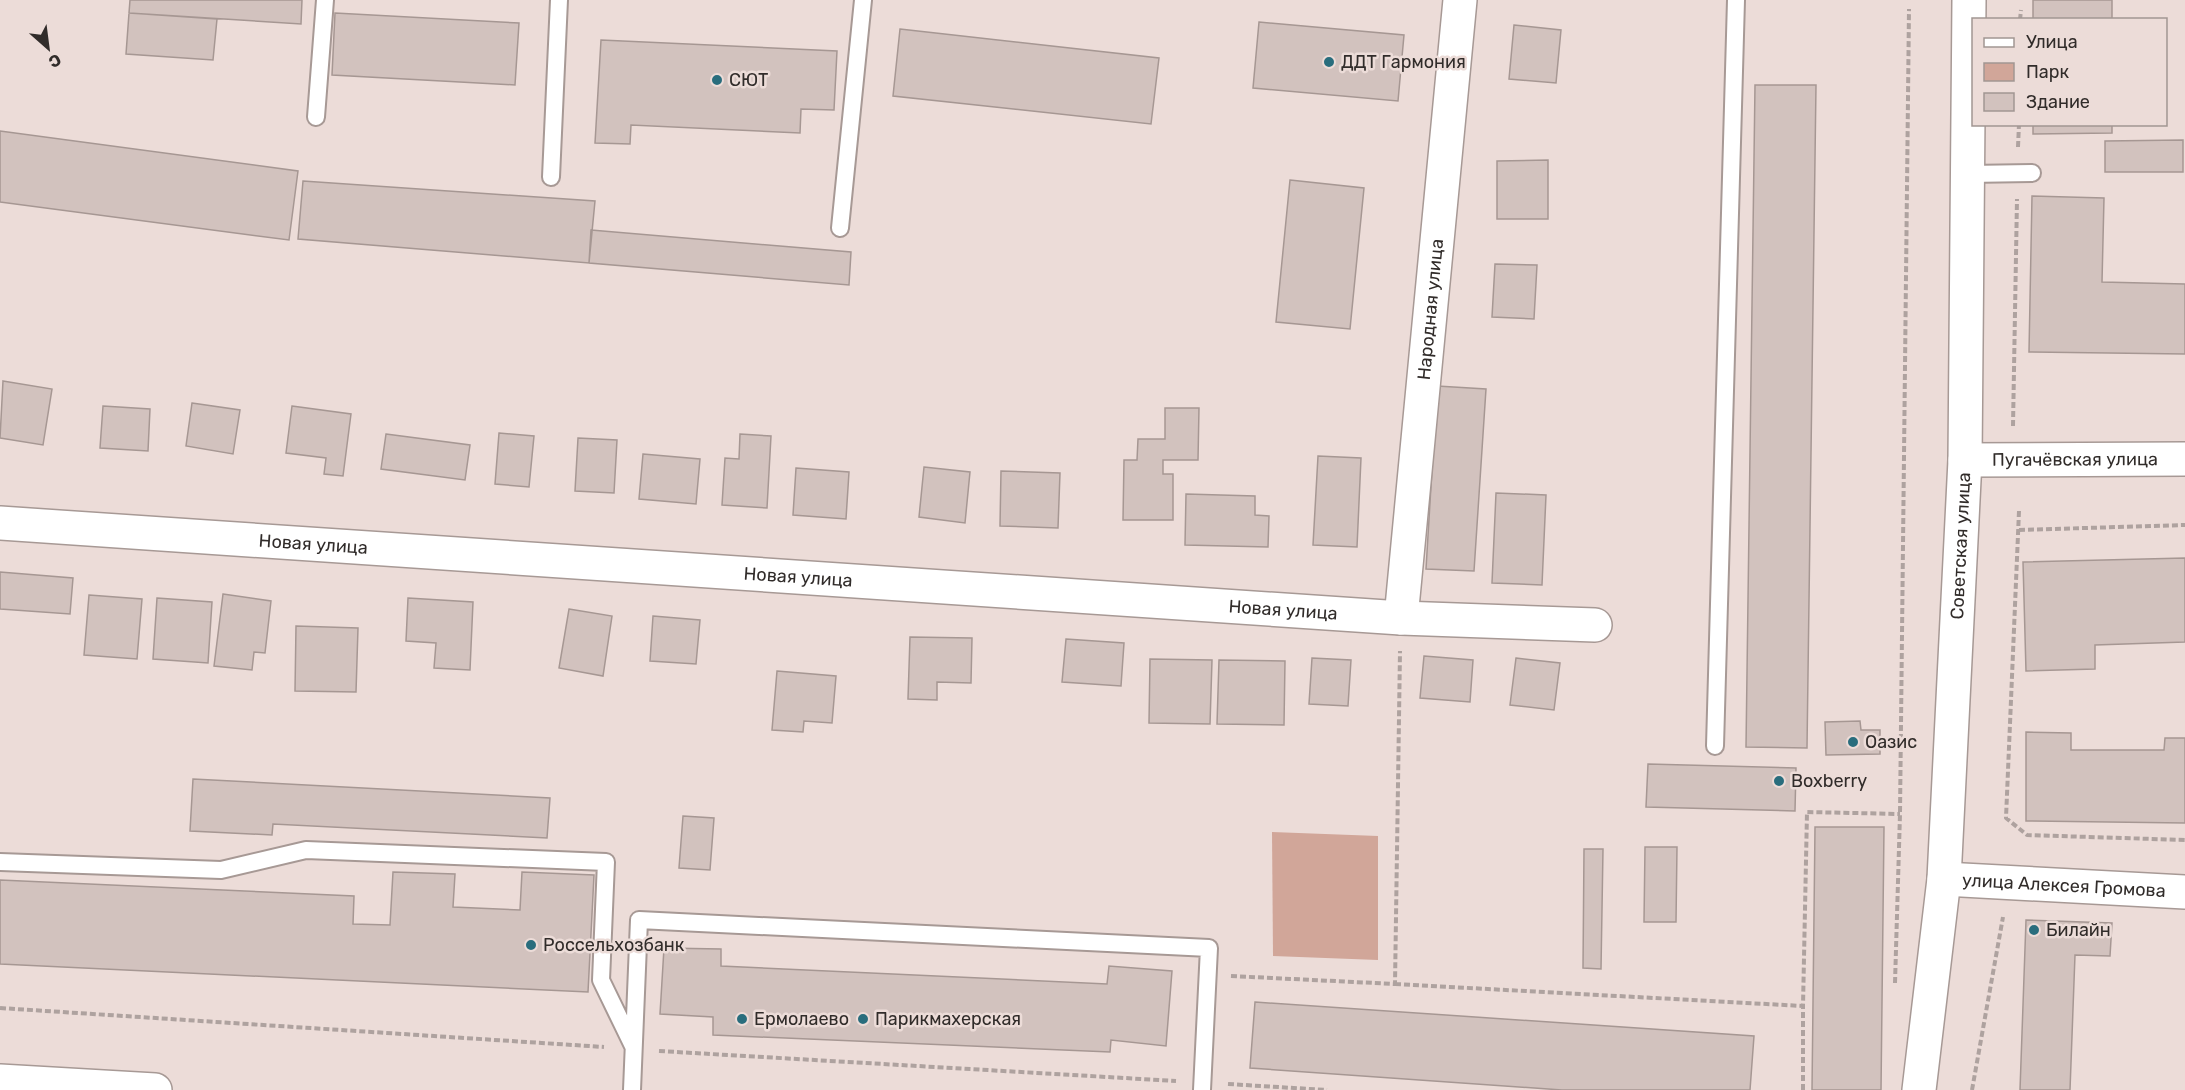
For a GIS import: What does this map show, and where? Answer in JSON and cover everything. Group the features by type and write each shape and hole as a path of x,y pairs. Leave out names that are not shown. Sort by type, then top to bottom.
{"street":[{"name":"Народная улица","path":"1401,618 1460,0"},
{"name":"Советская улица","path":"1918,1090 1944,879 1965,460 1969,0"},
{"name":"Пугачёвская улица","path":"1965,460 2185,459"},
{"name":"Новая улица","path":"0,523 1401,618 1595,626"},
{"name":"улица Алексея Громова","path":"1944,879 2185,892"},
{"path":"11,1084 155,1090"}],"lane":[{"path":"316,117 325,0"},
{"path":"551,177 559,0"},
{"path":"840,228 863,0"},
{"path":"1716,746 1736,0"},
{"path":"1968,174 2025,173"},
{"path":"0,862 221,870 306,850 606,862 601,980 634,1049"},
{"path":"632,1090 639,920 1209,948 1203,1086"}],"path":[{"path":"1894,987 1900,814 1909,9"},
{"path":"2020,10 2020,18"},
{"path":"2013,435 2025,173 2019,126"},
{"path":"2019,511 2006,818 2027,835 2185,840"},
{"path":"2019,530 2185,525"},
{"path":"1395,984 1401,618"},
{"path":"1803,1090 1807,812 1900,814"},
{"path":"1972,1090 2004,914"},
{"path":"1208,974 1803,1006"},
{"path":"0,1008 1203,1086 1327,1090"}],"green space":[{"path":"1272,832 1378,836 1378,960 1273,956"}],"building":[{"path":"130,0 302,0 301,24 129,13"},
{"path":"2033,0 2112,0 2112,18 2033,18"},
{"path":"129,13 217,19 213,60 126,54"},
{"path":"335,13 519,23 515,85 332,75"},
{"name":"ДДТ Гармония","path":"1259,22 1404,35 1398,101 1253,88"},
{"path":"1514,25 1561,30 1556,83 1509,79"},
{"path":"900,29 1159,58 1151,124 893,96"},
{"name":"СЮТ","path":"601,40 837,51 834,110 801,109 800,133 631,125 630,144 595,143"},
{"path":"1755,85 1816,85 1807,748 1746,747"},
{"path":"2033,126 2112,126 2112,133 2033,134"},
{"path":"0,131 298,171 289,240 0,202"},
{"path":"2183,140 2183,172 2105,172 2105,141"},
{"path":"1548,160 1548,219 1497,219 1497,161"},
{"path":"1290,180 1364,188 1350,329 1276,322"},
{"path":"303,181 595,201 589,263 298,239"},
{"path":"2032,196 2104,198 2102,282 2185,284 2185,354 2029,352"},
{"path":"591,230 851,252 849,285 589,263"},
{"path":"1495,264 1537,265 1534,319 1492,317"},
{"path":"3,381 52,389 43,445 0,438"},
{"path":"1437,386 1486,389 1474,571 1426,569"},
{"path":"192,403 240,410 233,454 186,446"},
{"path":"103,406 150,409 148,451 100,448"},
{"path":"292,406 351,414 343,476 324,474 326,458 286,453"},
{"path":"1165,408 1199,408 1198,460 1163,460 1163,474 1173,474 1173,520 1123,520 1124,460 1137,460 1138,439 1165,439"},
{"path":"499,433 534,436 529,487 495,484"},
{"path":"386,434 470,445 465,480 381,469"},
{"path":"740,434 771,436 767,508 722,505 725,458 739,459"},
{"path":"578,438 617,440 614,493 575,491"},
{"path":"643,454 700,459 696,504 639,499"},
{"path":"1318,456 1361,458 1357,547 1313,545"},
{"path":"924,467 970,472 965,523 919,517"},
{"path":"796,468 849,472 846,519 793,515"},
{"path":"1001,471 1060,473 1058,528 1000,526"},
{"path":"1496,493 1546,495 1542,585 1492,583"},
{"path":"1186,494 1255,496 1255,515 1269,516 1268,547 1185,545"},
{"path":"2185,558 2185,642 2095,645 2095,669 2026,671 2023,562"},
{"path":"0,572 73,578 70,614 0,609"},
{"path":"223,594 271,601 265,653 254,652 252,670 214,666"},
{"path":"89,595 142,599 137,659 84,655"},
{"path":"157,598 212,602 208,663 153,659"},
{"path":"408,598 473,602 470,670 434,668 436,643 406,641"},
{"path":"569,609 612,616 603,676 559,668"},
{"path":"653,616 700,620 696,664 650,661"},
{"path":"296,626 358,628 356,692 295,691"},
{"path":"910,637 972,638 971,683 937,682 937,700 908,699"},
{"path":"1066,639 1124,643 1121,686 1062,682"},
{"path":"1424,656 1473,660 1470,702 1420,698"},
{"path":"1312,658 1351,660 1348,706 1309,704"},
{"path":"1516,658 1560,663 1554,710 1510,705"},
{"path":"1150,659 1212,660 1210,724 1149,723"},
{"path":"1219,660 1285,661 1284,725 1217,724"},
{"path":"777,671 836,676 832,723 804,721 803,732 772,730"},
{"name":"Оазис","path":"1860,721 1861,730 1880,730 1880,754 1826,755 1825,722"},
{"path":"2026,732 2071,733 2071,750 2164,750 2165,738 2185,738 2185,823 2026,821"},
{"path":"1648,764 1796,768 1795,811 1646,807"},
{"path":"193,779 550,798 547,838 273,824 272,835 190,831"},
{"path":"683,816 714,818 710,870 679,868"},
{"path":"1815,827 1884,827 1881,1090 1812,1090"},
{"path":"1645,847 1677,847 1676,922 1644,922"},
{"path":"1584,849 1603,849 1601,969 1583,968"},
{"path":"393,872 455,874 453,907 520,910 522,872 594,875 588,992 0,964 0,880 354,896 353,924 390,925"},
{"path":"2026,920 2112,923 2110,956 2075,955 2070,1090 2020,1090"},
{"path":"664,948 721,949 721,966 1107,984 1109,966 1172,971 1166,1046 1111,1040 1110,1052 713,1035 713,1017 660,1014"},
{"path":"1255,1002 1754,1036 1750,1090 1562,1090 1250,1068"}],"place":[{"name":"ДДТ Гармония","path":"1329,62"},
{"name":"СЮТ","path":"717,80"},
{"name":"Оазис","path":"1853,742"},
{"name":"Boxberry","path":"1779,781"},
{"name":"Билайн","path":"2034,930"},
{"name":"Россельхозбанк","path":"531,945"},
{"name":"Ермолаево","path":"742,1019"},
{"name":"Парикмахерская","path":"863,1019"}]}
